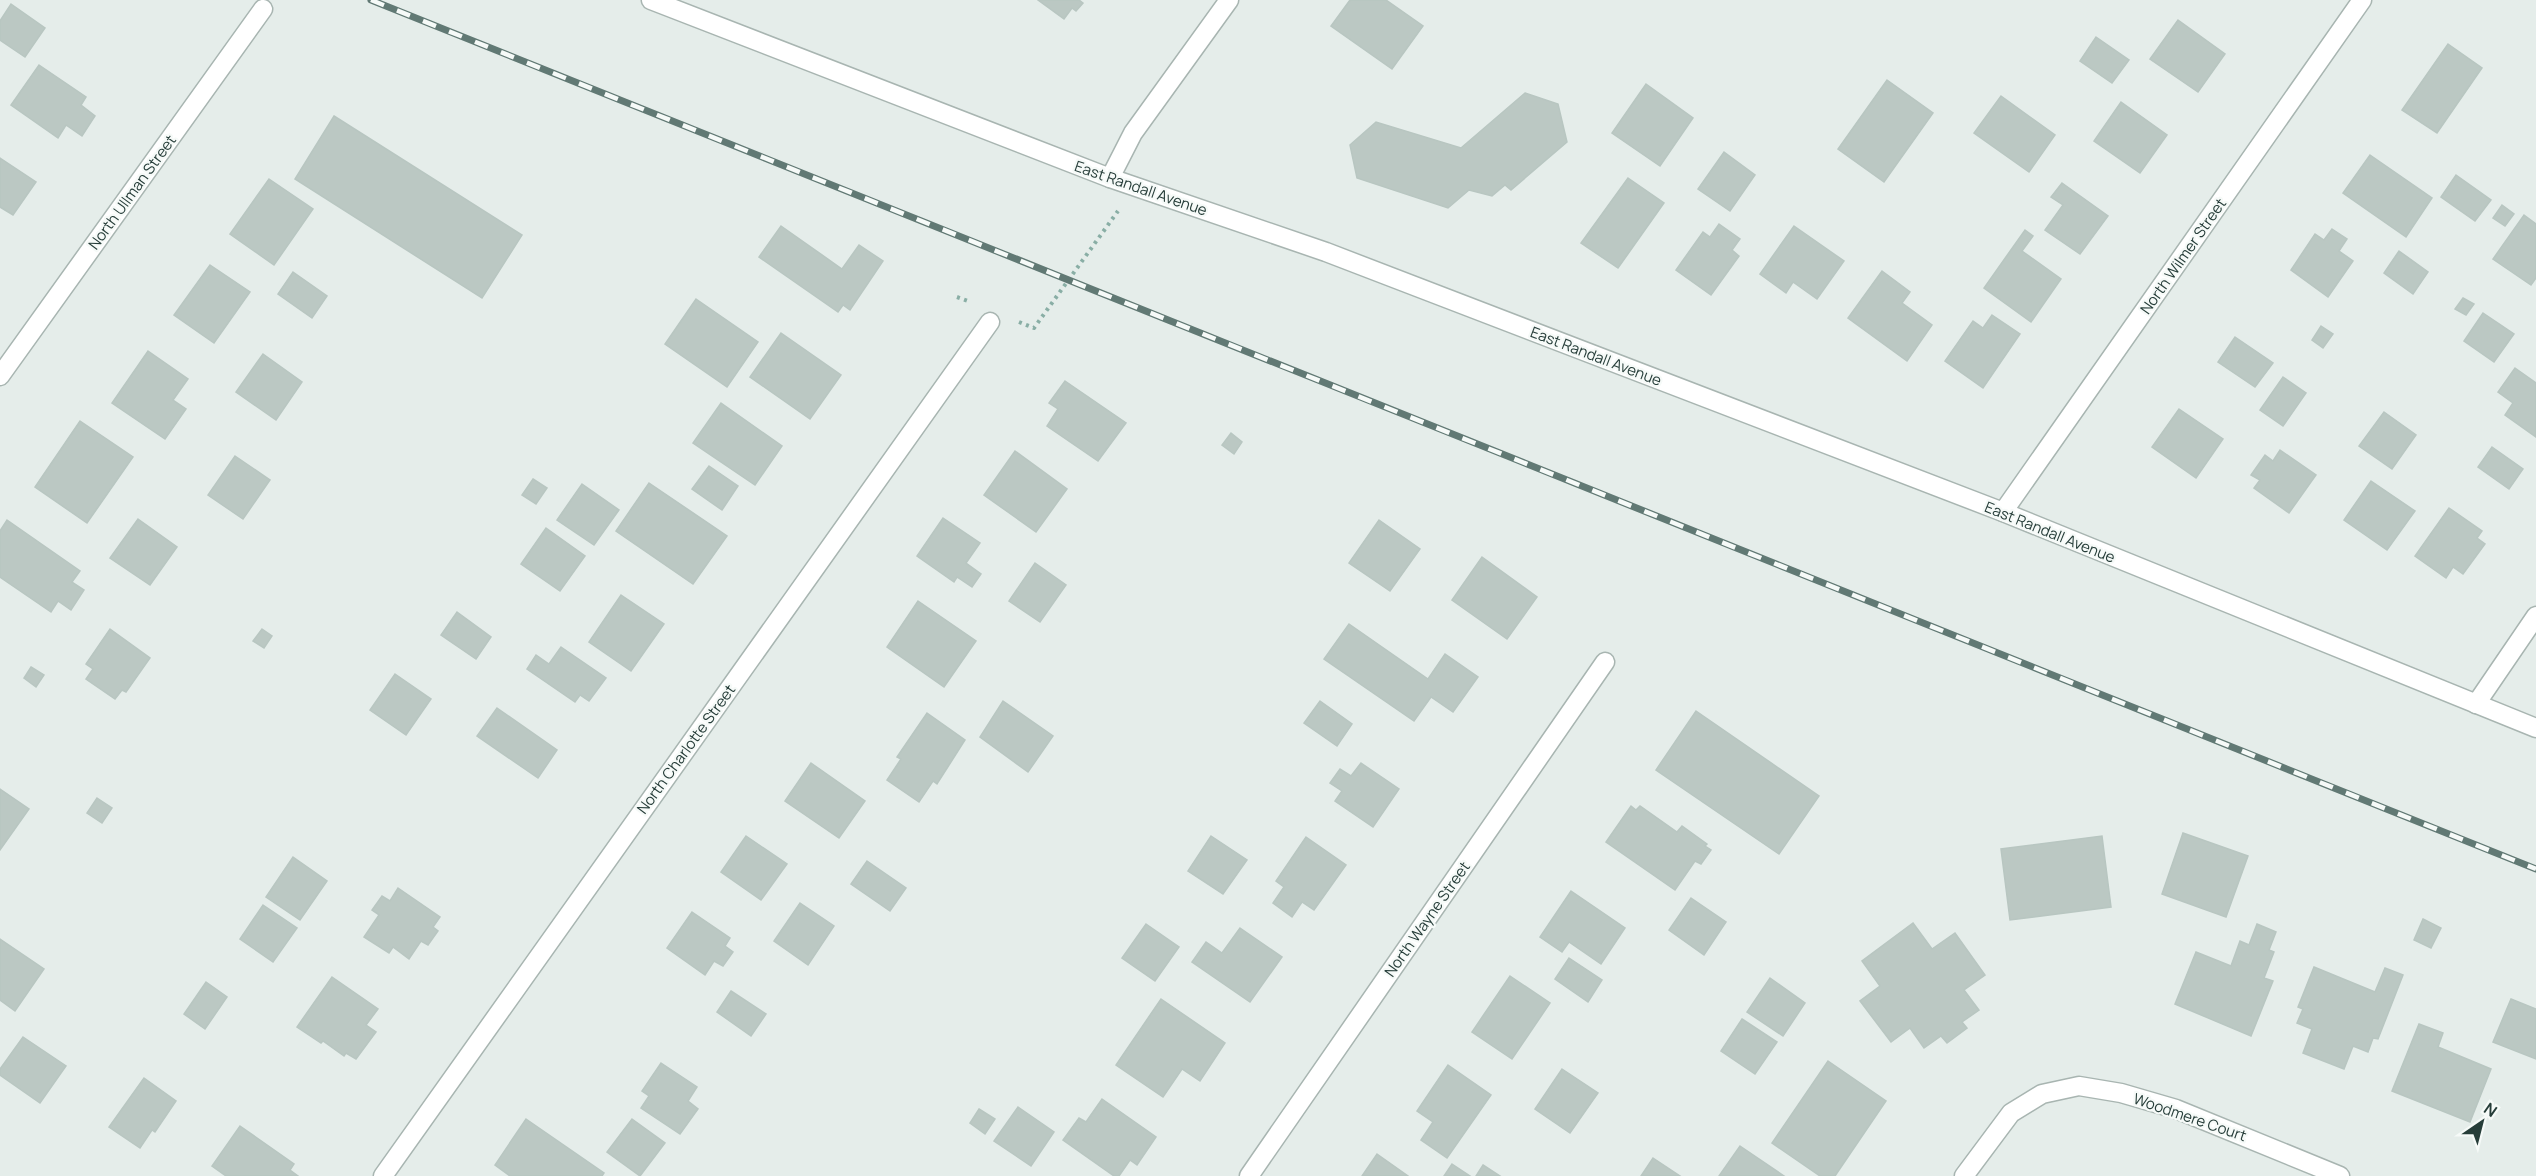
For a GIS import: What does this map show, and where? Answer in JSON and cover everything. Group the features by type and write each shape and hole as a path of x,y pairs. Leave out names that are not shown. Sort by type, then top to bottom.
{"street":[{"name":"East Randall Avenue","path":"651,0 1110,178 1326,252 2003,512 2536,728"},
{"path":"1110,178 1133,133 1229,0"},
{"name":"North Wilmer Street","path":"2003,512 2362,0"},
{"name":"North Ullman Street","path":"0,375 263,9"},
{"name":"North Charlotte Street","path":"383,1176 990,322"},
{"path":"2476,704 2536,616"},
{"name":"North Wayne Street","path":"1249,1176 1605,662"},
{"name":"Woodmere Court","path":"1964,1176 2011,1113 2042,1094 2079,1086 2121,1093 2176,1109 2340,1176"}],"path":[{"path":"1012,319 1034,328 1070,282 1135,187"},
{"path":"957,297 968,301"}],"building":[{"path":"1038,0 1079,0 1083,3 1076,11 1072,8 1064,19"},
{"path":"1350,0 1386,0 1423,26 1392,69 1331,26"},
{"path":"11,4 45,28 25,57 0,40 0,21"},
{"path":"2178,20 2225,54 2198,92 2150,59"},
{"path":"2096,37 2129,60 2112,83 2080,61"},
{"path":"2448,44 2482,68 2437,133 2402,110"},
{"path":"39,65 86,97 81,105 95,116 82,136 66,125 58,138 11,105"},
{"path":"1887,80 1933,113 1884,182 1838,149"},
{"path":"1646,84 1693,118 1660,166 1612,133"},
{"path":"1525,93 1558,104 1567,142 1511,190 1505,185 1492,196 1469,190 1448,208 1357,178 1350,145 1376,122 1461,148"},
{"path":"2001,96 2055,135 2029,172 1974,133"},
{"path":"2121,102 2167,135 2140,173 2094,141"},
{"path":"334,116 522,235 482,298 295,179"},
{"path":"1724,152 1755,175 1730,211 1698,189"},
{"path":"2370,155 2432,198 2406,237 2343,193"},
{"path":"0,158 36,182 13,215 0,207"},
{"path":"2456,175 2491,200 2475,221 2441,197"},
{"path":"1628,178 1664,203 1618,268 1581,243"},
{"path":"269,179 313,209 274,265 230,234"},
{"path":"2062,183 2108,216 2080,254 2045,230 2063,205 2051,197"},
{"path":"2502,205 2514,214 2505,226 2493,218"},
{"path":"2524,215 2536,224 2536,278 2531,285 2493,259"},
{"path":"1719,224 1740,239 1732,250 1739,256 1711,295 1676,270 1703,232 1710,237"},
{"path":"781,226 842,269 859,245 883,261 850,310 843,305 838,312 759,257"},
{"path":"1794,226 1844,261 1817,299 1793,282 1786,293 1760,274"},
{"path":"2332,229 2347,239 2339,251 2353,261 2328,297 2291,270 2315,234 2324,240"},
{"path":"2025,230 2033,236 2022,251 2061,279 2031,322 1984,288"},
{"path":"2399,251 2428,272 2413,294 2384,273"},
{"path":"210,265 250,292 214,343 174,315"},
{"path":"1882,271 1910,292 1902,303 1932,325 1907,361 1848,318"},
{"path":"293,272 327,296 312,318 278,294"},
{"path":"2463,298 2474,304 2466,315 2455,309"},
{"path":"696,299 758,342 727,387 665,344"},
{"path":"2483,313 2514,334 2494,362 2464,341"},
{"path":"1992,315 2020,334 1983,388 1945,361 1973,321 1983,328"},
{"path":"2321,326 2333,334 2323,348 2312,340"},
{"path":"781,333 841,375 810,419 750,377"},
{"path":"2235,337 2273,363 2255,387 2218,362"},
{"path":"148,351 188,379 173,400 186,409 165,439 112,403"},
{"path":"263,354 302,382 276,420 236,392"},
{"path":"2515,368 2536,383 2536,437 2505,415 2513,403 2498,392"},
{"path":"2283,377 2306,393 2283,426 2260,410"},
{"path":"1065,381 1126,423 1098,461 1047,426 1058,409 1049,403"},
{"path":"721,403 782,446 755,485 693,443"},
{"path":"2179,409 2223,439 2196,478 2152,447"},
{"path":"2384,412 2416,435 2392,469 2359,446"},
{"path":"80,421 133,457 87,523 35,487"},
{"path":"1231,433 1242,442 1234,454 1222,445"},
{"path":"2492,447 2523,469 2509,489 2478,467"},
{"path":"2280,450 2316,475 2289,513 2254,488 2260,480 2251,475 2265,455 2273,461"},
{"path":"1015,451 1067,489 1036,532 984,495"},
{"path":"235,456 270,480 243,519 208,495"},
{"path":"709,466 738,486 722,510 692,489"},
{"path":"533,479 547,488 536,504 522,495"},
{"path":"2371,481 2415,511 2387,550 2344,520"},
{"path":"649,483 727,536 693,584 616,531"},
{"path":"582,484 619,510 594,545 557,520"},
{"path":"2449,508 2482,531 2477,538 2485,544 2463,574 2453,567 2446,578 2415,556"},
{"path":"943,518 980,543 966,563 981,574 972,587 957,577 954,582 917,556"},
{"path":"138,519 177,547 150,585 110,558"},
{"path":"7,520 80,571 72,582 84,590 71,610 58,601 51,612 0,577 0,531"},
{"path":"1379,520 1420,549 1390,591 1349,563"},
{"path":"546,528 585,556 560,591 521,564"},
{"path":"1482,557 1537,597 1507,639 1452,600"},
{"path":"1035,563 1066,585 1040,622 1009,601"},
{"path":"621,595 664,624 631,671 589,642"},
{"path":"918,601 976,641 944,687 887,647"},
{"path":"457,612 491,637 476,659 441,635"},
{"path":"1349,624 1428,679 1445,654 1478,677 1453,712 1431,697 1414,721 1324,659"},
{"path":"110,629 150,658 126,692 122,690 115,699 86,679 93,669 86,664"},
{"path":"262,629 272,636 264,648 253,641"},
{"path":"561,647 606,678 589,701 580,695 575,702 527,669 536,655 549,664"},
{"path":"31,667 44,675 36,687 24,678"},
{"path":"395,674 431,699 406,735 370,710"},
{"path":"1003,701 1053,736 1028,772 980,737"},
{"path":"1320,701 1352,724 1337,746 1304,723"},
{"path":"497,708 557,750 538,778 477,736"},
{"path":"1696,711 1819,796 1779,854 1656,770"},
{"path":"927,713 965,740 937,784 933,781 919,802 887,780 901,759 897,757"},
{"path":"811,763 865,801 839,838 785,801"},
{"path":"1361,763 1399,789 1373,827 1335,801 1342,791 1330,783 1340,769 1351,776"},
{"path":"0,789 29,809 0,850"},
{"path":"97,798 112,808 102,823 87,813"},
{"path":"1631,806 1636,810 1640,806 1677,832 1682,826 1707,844 1705,846 1711,850 1701,864 1695,861 1675,890 1606,842"},
{"path":"2183,833 2248,856 2226,917 2162,894"},
{"path":"746,836 787,864 761,900 721,872"},
{"path":"1211,836 1247,860 1223,894 1188,871"},
{"path":"2102,836 2111,907 2010,920 2001,849"},
{"path":"1306,837 1346,865 1314,910 1302,902 1292,917 1273,903 1284,887 1276,881"},
{"path":"293,857 327,881 300,920 266,897"},
{"path":"867,861 906,888 890,911 851,884"},
{"path":"398,888 440,917 433,927 438,931 428,945 421,941 409,959 393,947 389,953 364,937 379,915 372,910 382,896 390,901"},
{"path":"1571,891 1625,928 1601,964 1569,942 1562,952 1540,937"},
{"path":"1691,898 1726,922 1704,955 1669,930"},
{"path":"800,903 834,926 808,965 774,941"},
{"path":"263,905 297,928 273,962 240,939"},
{"path":"692,912 730,938 725,946 733,952 723,966 714,961 705,975 667,948"},
{"path":"2423,919 2441,928 2431,948 2414,940"},
{"path":"1913,923 1932,949 1955,933 1985,975 1964,990 1979,1010 1962,1022 1967,1028 1947,1043 1941,1036 1924,1048 1910,1028 1891,1042 1860,1001 1880,986 1862,961"},
{"path":"1146,924 1179,947 1155,981 1122,958"},
{"path":"2257,924 2276,932 2269,950 2274,952 2264,978 2273,981 2251,1036 2175,1004 2196,952 2231,966 2240,941 2249,945"},
{"path":"1240,928 1282,957 1250,1002 1192,962 1206,942 1222,953"},
{"path":"0,939 44,969 15,1011 0,1000"},
{"path":"1569,958 1602,980 1588,1002 1555,979"},
{"path":"2314,967 2375,992 2385,968 2403,975 2378,1039 2373,1038 2368,1052 2353,1046 2344,1069 2303,1053 2312,1029 2297,1023 2303,1009 2298,1007"},
{"path":"1510,976 1550,1003 1512,1059 1472,1032"},
{"path":"332,977 378,1009 366,1025 376,1032 356,1059 346,1053 344,1056 297,1027"},
{"path":"1770,978 1805,1003 1783,1036 1747,1012"},
{"path":"206,982 227,997 205,1029 184,1014"},
{"path":"731,991 766,1014 751,1036 717,1012"},
{"path":"1161,999 1225,1043 1200,1081 1182,1069 1163,1097 1116,1065"},
{"path":"2511,999 2536,1009 2536,1059 2493,1042"},
{"path":"1742,1019 1777,1042 1755,1074 1721,1051"},
{"path":"2419,1024 2443,1033 2438,1047 2491,1069 2470,1122 2392,1091"},
{"path":"23,1037 66,1066 40,1103 0,1075 0,1069"},
{"path":"1828,1061 1886,1101 1835,1176 1820,1176 1772,1143"},
{"path":"661,1063 697,1087 688,1101 698,1109 680,1134 641,1108 649,1096 642,1091"},
{"path":"1448,1065 1491,1095 1447,1158 1421,1140 1433,1122 1417,1111"},
{"path":"1562,1069 1598,1093 1570,1133 1535,1109"},
{"path":"144,1078 176,1101 155,1132 152,1130 140,1148 109,1127"},
{"path":"1102,1099 1156,1137 1137,1165 1130,1160 1119,1176 1114,1176 1063,1140 1079,1118 1086,1122"},
{"path":"1018,1107 1054,1132 1031,1166 994,1141"},
{"path":"979,1109 995,1119 985,1134 970,1123"},
{"path":"526,1119 604,1173 602,1176 510,1176 495,1165"},
{"path":"632,1119 665,1143 640,1176 607,1152"},
{"path":"240,1126 294,1164 290,1170 298,1176 226,1176 212,1166"},
{"path":"1740,1146 1784,1176 1719,1176"},
{"path":"1377,1154 1408,1176 1362,1176"},
{"path":"1653,1158 1680,1176 1641,1176"},
{"path":"1452,1164 1470,1176 1444,1176"},
{"path":"1483,1165 1500,1176 1476,1176"}],"railway":[{"path":"371,0 2536,869"}]}
